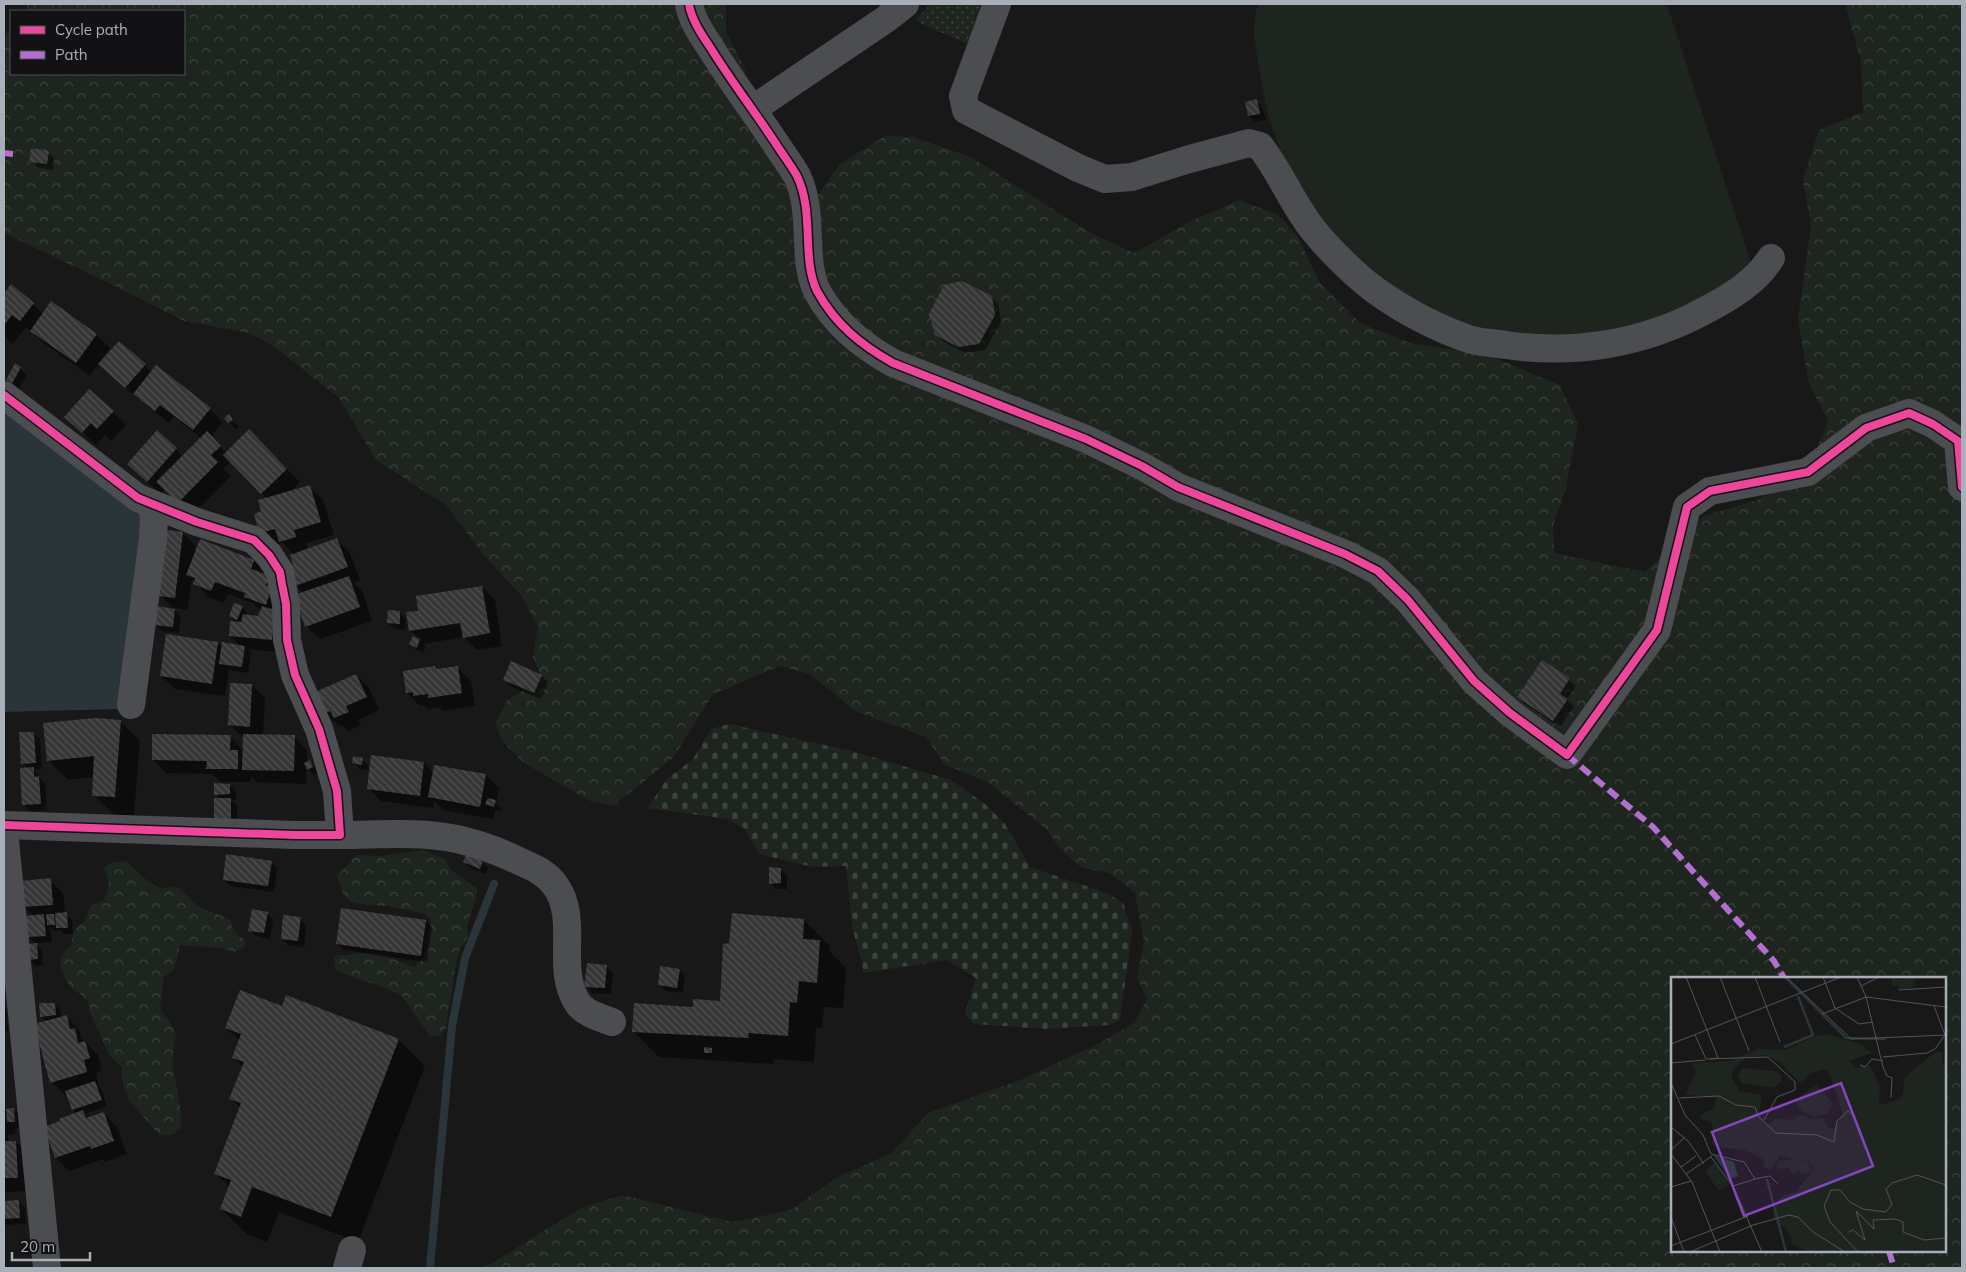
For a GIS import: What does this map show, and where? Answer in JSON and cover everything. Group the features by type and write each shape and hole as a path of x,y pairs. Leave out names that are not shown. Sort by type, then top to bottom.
{"street":[{"path":"689,4 690,11 706,41 753,109 802,188 806,205 810,266 816,289 828,309 866,347 893,363 1086,439 1142,466 1178,487 1345,554 1378,571 1408,600 1474,681 1510,713 1567,755 1657,630 1687,507 1710,491 1808,472 1866,428 1909,413 1933,424 1958,441 1962,487"},
{"path":"753,109 886,19 905,4"},
{"path":"997,4 963,96 966,110 1078,168 1105,179 1132,177 1249,143 1260,146 1274,164 1304,218 1331,250 1374,290 1433,326 1474,340 1531,349 1578,348 1642,338 1686,321 1728,298 1762,272 1771,258"},
{"path":"4,395 138,498 197,522 254,540 269,555 280,572 286,604 287,640 295,675 319,729 337,791 340,835"},
{"path":"131,705 153,538 154,515 150,503"},
{"path":"4,825 296,835 413,834 457,839 507,855 544,872 555,885 564,901 568,981 577,1004 597,1017 612,1022"},
{"path":"4,830 46,1268"}],"green space":[{"path":"28,4 726,4 726,32 745,69 747,111 784,170 790,200 815,199 840,164 885,136 913,137 971,157 1089,232 1134,253 1191,221 1239,200 1279,215 1299,239 1320,283 1360,323 1410,343 1488,355 1560,385 1578,424 1566,488 1553,526 1554,553 1645,572 1704,516 1760,499 1812,460 1828,421 1809,384 1798,320 1811,224 1803,180 1819,130 1863,112 1861,61 1845,4 1962,4 1962,1268 479,1268 489,1265 581,1208 622,1195 733,1222 791,1210 836,1178 892,1153 928,1113 1018,1081 1098,1044 1135,1022 1147,999 1137,978 1144,941 1135,893 1111,874 1081,867 1060,849 1047,830 989,783 944,764 926,737 857,712 809,674 781,666 713,694 673,758 613,806 590,801 524,763 502,741 495,723 507,701 542,678 533,657 538,628 521,595 483,554 446,505 376,460 339,398 272,345 249,333 184,321 4,233 4,37 10,30 10,75 185,75 185,10 26,10"},
{"path":"930,4 983,4 968,44 919,23 917,19"},
{"path":"1667,4 1751,263 1729,281 1701,298 1637,326 1568,337 1514,334 1480,328 1437,313 1399,292 1362,266 1332,236 1284,160 1268,115 1254,36 1255,16 1258,5"},
{"path":"729,724 852,751 951,780 985,804 1005,824 1030,867 1107,893 1123,903 1132,931 1120,1020 1110,1025 1045,1029 974,1024 965,1014 976,978 947,960 863,973 862,962 852,927 846,866 813,867 759,854 745,829 727,819 648,808 666,780 693,759 711,729"},
{"path":"424,850 445,859 452,871 478,889 467,927 468,937 460,949 456,963 446,1028 440,1036 430,1036 402,996 336,971 333,956 366,953 393,959 414,967 419,962 426,952 431,920 426,914 388,906 351,902 343,894 337,876 356,855 381,856"},
{"path":"126,861 157,887 177,887 198,906 231,920 235,932 245,940 245,947 234,952 219,948 180,945 174,970 164,976 160,1008 176,1032 173,1066 181,1112 181,1127 173,1135 159,1135 128,1099 123,1084 122,1068 108,1053 90,1012 88,1001 72,989 61,968 60,958 71,944 74,930 85,921 90,906 104,900 109,883 104,868 112,863"}],"shaded area":[{"path":"4,407 122,493 140,515 142,528 120,709 4,712"}],"building":[{"path":"1257,99 1260,114 1248,116 1245,102"},
{"path":"31,148 49,151 47,164 29,162"},
{"path":"962,281 992,296 995,315 979,344 958,347 935,335 929,314 944,285"},
{"path":"11,284 34,303 20,321 12,315 4,325 4,294"},
{"path":"51,301 97,334 76,363 30,331"},
{"path":"119,341 146,364 125,388 98,364"},
{"path":"15,363 21,367 12,384 6,380"},
{"path":"156,365 211,408 193,430 160,405 155,411 133,394"},
{"path":"89,389 114,411 97,429 91,423 82,433 64,417"},
{"path":"229,414 233,420 228,423 224,418"},
{"path":"249,429 287,469 261,494 223,455"},
{"path":"157,430 177,448 147,482 127,464"},
{"path":"207,431 221,446 211,455 218,462 178,503 156,482"},
{"path":"310,485 321,522 294,530 296,537 279,542 275,529 259,533 254,514 261,511 258,500"},
{"path":"167,530 183,532 175,598 159,596"},
{"path":"337,538 348,567 295,586 288,567 293,565 290,555"},
{"path":"200,539 254,560 251,569 270,576 266,585 272,587 266,605 244,597 245,593 215,582 211,591 193,584 195,578 186,575"},
{"path":"349,576 360,607 305,627 294,595"},
{"path":"482,586 490,633 463,638 460,623 409,631 406,612 418,611 416,596"},
{"path":"234,603 243,606 237,620 229,616"},
{"path":"156,606 175,609 173,627 154,625"},
{"path":"262,606 275,610 272,640 229,636 230,621 241,622 243,614 258,616"},
{"path":"388,610 400,611 400,624 387,623"},
{"path":"166,634 218,642 212,684 160,676"},
{"path":"413,636 420,639 417,648 409,644"},
{"path":"222,642 245,646 242,667 219,664"},
{"path":"1542,660 1570,678 1560,694 1568,699 1553,721 1517,697"},
{"path":"511,661 542,675 534,693 503,680"},
{"path":"435,666 436,669 458,666 462,693 428,698 428,694 413,696 413,692 406,693 403,671"},
{"path":"356,674 367,697 346,706 349,712 334,718 330,711 325,713 315,692"},
{"path":"230,683 252,684 250,727 228,725"},
{"path":"95,718 121,720 115,797 92,796 94,756 47,761 43,723"},
{"path":"19,732 34,732 36,763 21,764"},
{"path":"152,734 231,735 230,750 238,750 238,769 206,769 207,761 152,760"},
{"path":"243,734 295,735 294,771 242,770"},
{"path":"371,755 424,762 420,796 367,789"},
{"path":"353,756 363,758 362,765 352,763"},
{"path":"310,760 313,767 307,770 304,763"},
{"path":"434,765 486,774 480,807 428,797"},
{"path":"34,767 34,777 39,776 41,804 22,805 20,768"},
{"path":"214,783 230,784 230,794 214,795"},
{"path":"214,798 231,798 231,822 214,822"},
{"path":"488,798 496,800 494,807 485,804"},
{"path":"226,854 272,861 268,886 223,880"},
{"path":"466,855 483,861 480,869 463,862"},
{"path":"769,867 781,868 781,883 769,884"},
{"path":"51,878 53,905 23,907 21,881"},
{"path":"341,908 426,920 421,956 336,944"},
{"path":"252,909 268,912 264,933 248,931"},
{"path":"67,912 68,928 56,928 55,913"},
{"path":"732,913 804,919 803,939 820,940 817,983 799,981 797,1003 790,1002 788,1036 748,1033 749,1038 632,1032 634,1003 693,1007 693,999 720,1001 723,944 729,943"},
{"path":"44,914 46,936 27,937 26,916"},
{"path":"46,914 54,914 55,925 47,925"},
{"path":"283,915 301,917 298,941 281,939"},
{"path":"37,943 38,959 28,960 26,944"},
{"path":"587,963 607,965 605,988 584,987"},
{"path":"660,966 680,969 677,988 658,985"},
{"path":"240,990 282,1006 286,995 399,1039 331,1217 252,1187 241,1217 220,1209 231,1180 214,1174 241,1103 229,1099 244,1062 232,1058 241,1034 225,1028"},
{"path":"39,1003 55,1003 56,1015 40,1017"},
{"path":"67,1015 70,1029 75,1028 78,1043 85,1041 90,1058 84,1060 87,1072 50,1083 34,1024"},
{"path":"704,1047 712,1048 712,1053 704,1053"},
{"path":"95,1081 102,1100 72,1110 65,1091"},
{"path":"14,1108 15,1122 7,1122 6,1109"},
{"path":"83,1110 86,1118 104,1112 114,1141 91,1149 90,1146 55,1158 44,1127"},
{"path":"4,1141 16,1141 18,1178 4,1178"},
{"path":"19,1200 20,1218 4,1219 4,1201"}],"waterway":[{"path":"430,1268 452,1026 465,958 494,884"}],"marked path":[{"path":"4,153 13,154"},
{"path":"1567,755 1653,827 1774,961 1783,977"},
{"path":"1889,1252 1894,1268"}],"cycle path":[{"path":"689,4 694,21 704,37 797,176 805,205 812,278 824,303 850,333 870,349 893,363 1086,439 1142,466 1178,487 1345,554 1378,571 1408,600 1474,681 1510,713 1567,755 1657,630 1687,507 1710,491 1808,472 1866,428 1909,413 1933,424 1958,441 1962,487"},
{"path":"4,395 138,498 197,522 254,540 269,555 280,572 286,604 287,640 295,675 319,729 337,791 340,835 4,825"}]}
